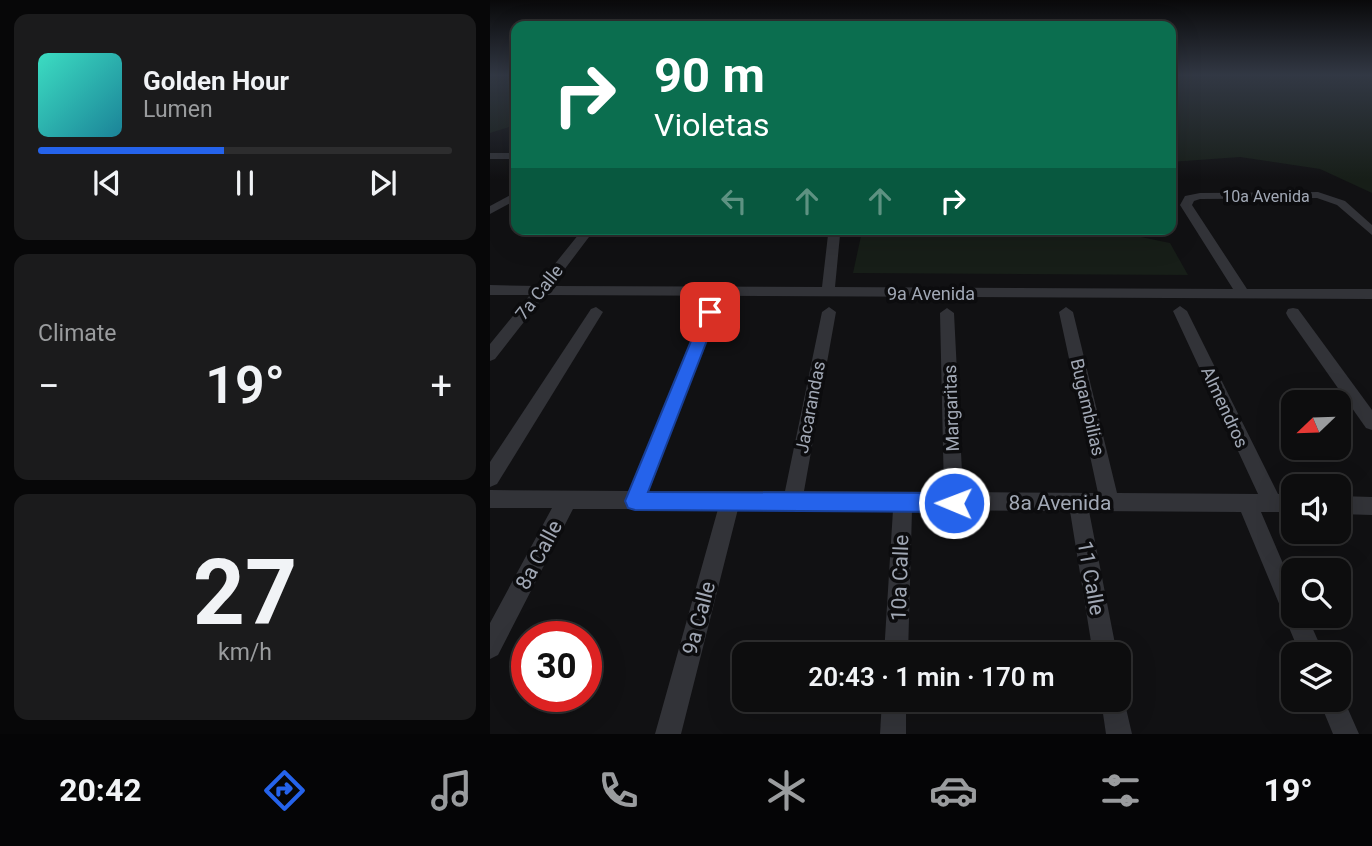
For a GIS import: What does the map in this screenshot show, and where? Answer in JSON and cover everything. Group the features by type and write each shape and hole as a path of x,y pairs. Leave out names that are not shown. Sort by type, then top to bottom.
{"street":[{"path":"490,156 511,156"},
{"name":"10a Avenida","path":"1242,294 1186,205 1189,198 1318,195 1342,203 1372,231"},
{"path":"490,211 511,198"},
{"name":"7a Calle","path":"490,355 584,235"},
{"path":"828,292 834,235"},
{"name":"9a Avenida","path":"490,290 1372,294"},
{"name":"Almendros","path":"1180,311 1272,502"},
{"path":"490,478 596,312"},
{"path":"635,501 710,312"},
{"name":"Jacarandas","path":"792,502 829,312"},
{"name":"Bugambilias","path":"1066,312 1110,503"},
{"name":"Margaritas","path":"947,313 954,503"},
{"path":"1293,313 1372,423"},
{"name":"8a Avenida","path":"490,499 1281,502"},
{"name":"8a Calle","path":"490,647 567,500"},
{"name":"9a Calle","path":"668,734 730,501"},
{"name":"10a Calle","path":"897,642 903,501"},
{"name":"11 Calle","path":"1078,502 1103,642"},
{"path":"1247,503 1281,583"},
{"path":"1351,505 1372,506"},
{"path":"893,734 894,712"},
{"path":"1115,712 1119,734"},
{"path":"1336,712 1346,734"}],"shaded area":[{"path":"490,110 511,110 511,127 490,133"},
{"path":"1176,110 1372,110 1372,193 1320,169 1240,157 1176,162"},
{"path":"1131,235 1170,243 1188,275 853,273 861,236"}],"route":[{"path":"710,312 635,501 954,503"}]}
